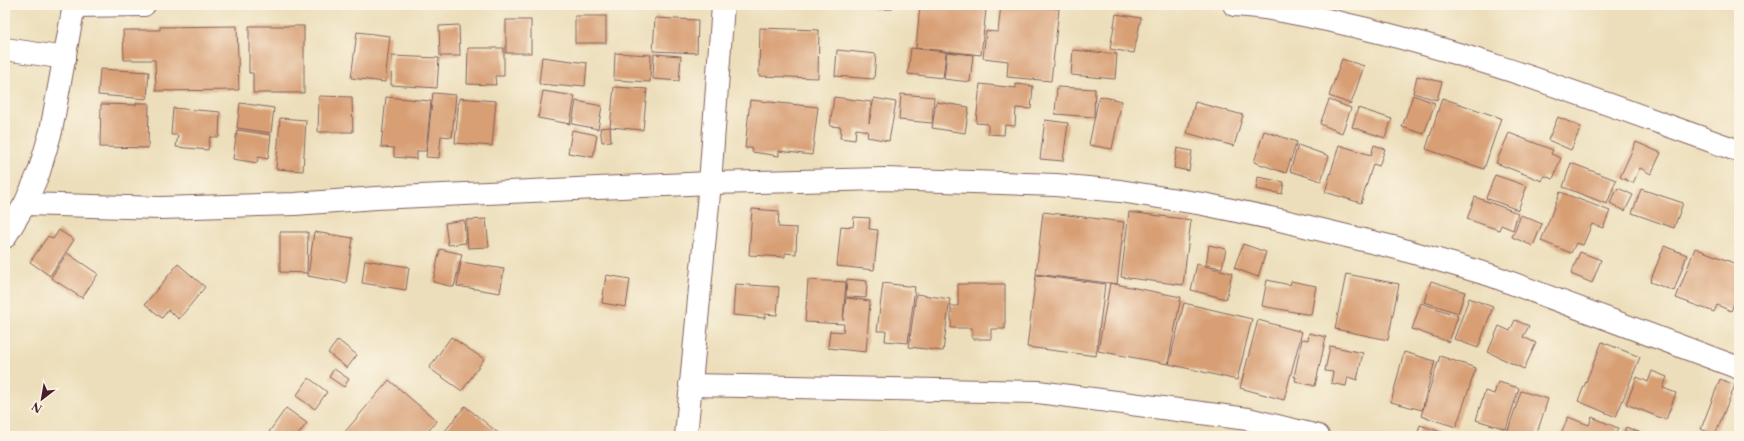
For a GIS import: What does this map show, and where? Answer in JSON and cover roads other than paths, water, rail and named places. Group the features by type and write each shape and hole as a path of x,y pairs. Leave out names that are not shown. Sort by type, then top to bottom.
{"street":[{"path":"5,237 25,204 39,172 51,131 74,6 144,5"},
{"path":"686,436 710,183 723,5"},
{"path":"1234,5 1264,7 1395,36 1475,59 1739,151"},
{"path":"5,49 65,58"},
{"path":"25,204 160,208 295,204 710,183 884,179 1056,185 1120,191 1203,204 1397,248 1490,274 1739,368"},
{"path":"690,386 1038,392 1248,419 1318,436"}]}
